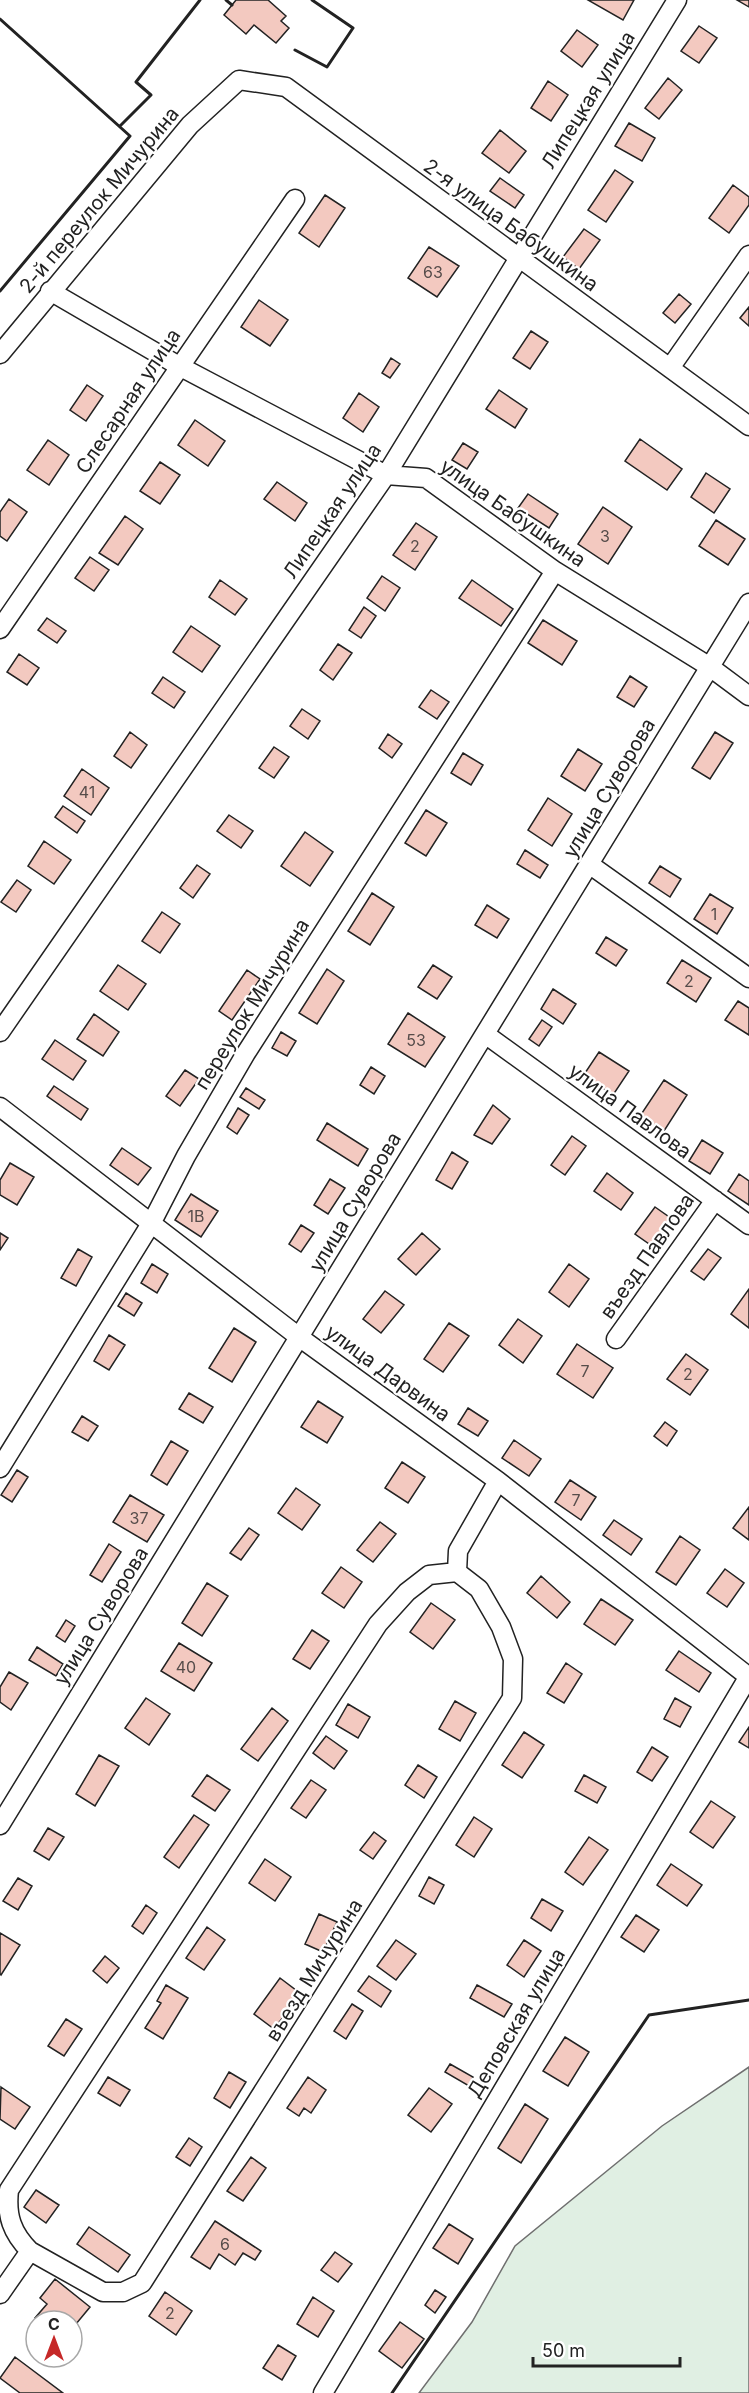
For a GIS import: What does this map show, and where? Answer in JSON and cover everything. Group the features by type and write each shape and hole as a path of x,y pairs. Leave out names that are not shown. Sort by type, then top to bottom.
{"street":[{"name":"Липецкая улица","path":"0,1032 386,475 677,0"},
{"name":"2-я улица Бабушкина","path":"239,80 286,87 749,426"},
{"name":"2-й переулок Мичурина","path":"0,354 190,125 239,80"},
{"name":"Слесарная улица","path":"0,629 295,199"},
{"path":"670,368 749,255"},
{"name":"улица Бабушкина","path":"50,291 179,366 386,475 426,478 555,571 710,667 749,696"},
{"name":"переулок Мичурина","path":"0,1468 152,1222 186,1156 246,1053 555,571"},
{"name":"улица Суворова","path":"0,1825 749,603"},
{"path":"589,864 749,978"},
{"name":"улица Павлова","path":"485,1034 749,1226"},
{"name":"улица Дарвина","path":"2,1113 152,1222 299,1337 498,1481 749,1676"},
{"name":"въезд Павлова","path":"616,1339 715,1200"},
{"path":"457,1572 458,1551 498,1481"},
{"name":"въезд Мичурина","path":"457,1572 479,1589 501,1627 513,1659 512,1698 142,2283 123,2292 103,2292 30,2251 17,2239 7,2208 9,2190 378,1624 407,1592 429,1575 457,1572"},
{"name":"Деповская улица","path":"322,2393 749,1676"},
{"path":"0,2294 30,2251"}],"green space":[{"path":"749,2067 749,2393 419,2393 472,2322 515,2246 662,2126"}],"building":[{"path":"236,0 268,0 286,16 281,21 289,28 276,43 254,25 246,34 224,15"},
{"path":"588,0 634,0 623,20"},
{"path":"737,0 749,0 749,7"},
{"path":"699,26 717,38 699,63 681,51"},
{"path":"577,30 598,45 582,67 561,51"},
{"path":"668,78 682,90 659,119 645,108"},
{"path":"548,81 568,95 551,121 531,108"},
{"path":"629,123 655,138 642,161 615,146"},
{"path":"500,130 526,151 509,173 482,153"},
{"path":"615,170 633,182 606,222 588,210"},
{"path":"500,178 524,195 515,208 490,191"},
{"path":"733,185 749,197 749,205 729,233 709,218"},
{"path":"325,195 345,208 319,247 299,233"},
{"path":"584,229 600,240 579,269 563,257"},
{"path":"429,247 459,266 437,297 408,278"},
{"path":"679,294 691,304 675,323 663,313"},
{"path":"259,300 288,320 270,346 241,327"},
{"path":"749,307 749,326 740,318"},
{"path":"531,331 548,342 530,369 513,358"},
{"path":"391,358 400,364 390,378 382,373"},
{"path":"87,385 103,396 86,421 70,410"},
{"path":"499,390 527,409 515,428 486,409"},
{"path":"359,393 379,407 363,432 343,418"},
{"path":"195,420 225,441 208,466 178,445"},
{"path":"640,439 682,469 667,490 625,461"},
{"path":"48,440 69,455 49,485 27,470"},
{"path":"463,443 478,452 467,469 452,460"},
{"path":"160,462 180,475 160,504 140,491"},
{"path":"706,473 730,489 714,513 691,497"},
{"path":"277,482 307,503 295,521 264,499"},
{"path":"528,494 558,514 549,528 518,508"},
{"path":"9,499 27,512 7,541 0,536 0,512"},
{"path":"603,507 632,527 608,564 578,544"},
{"path":"125,516 143,529 118,565 99,553"},
{"path":"716,520 745,539 728,565 699,546"},
{"path":"416,523 437,537 415,570 393,555"},
{"path":"90,557 109,570 94,591 75,578"},
{"path":"382,576 400,588 385,611 367,598"},
{"path":"220,580 247,599 235,615 209,597"},
{"path":"472,580 513,609 501,626 459,598"},
{"path":"364,607 376,616 361,638 349,630"},
{"path":"47,618 66,631 57,643 38,630"},
{"path":"543,620 577,641 562,665 528,643"},
{"path":"191,626 220,646 202,672 173,652"},
{"path":"338,644 352,653 333,680 320,670"},
{"path":"19,654 39,668 27,685 7,672"},
{"path":"630,676 647,687 634,707 617,697"},
{"path":"163,677 185,692 174,708 152,693"},
{"path":"431,690 449,702 437,719 419,707"},
{"path":"302,709 320,721 308,739 290,726"},
{"path":"130,732 147,745 131,768 114,756"},
{"path":"715,732 733,743 710,779 692,768"},
{"path":"388,734 402,744 392,758 379,748"},
{"path":"274,747 289,757 274,778 259,768"},
{"path":"578,749 602,764 585,791 561,776"},
{"path":"463,753 483,765 471,785 451,773"},
{"path":"82,769 109,788 91,815 64,796"},
{"path":"548,798 572,814 552,846 528,830"},
{"path":"63,806 85,821 77,833 55,817"},
{"path":"426,810 447,823 426,856 405,843"},
{"path":"229,815 253,831 241,848 217,831"},
{"path":"305,832 333,852 310,886 281,866"},
{"path":"44,841 71,860 54,884 28,866"},
{"path":"525,850 548,865 540,878 517,864"},
{"path":"197,865 210,874 193,898 180,888"},
{"path":"660,866 681,879 670,897 649,883"},
{"path":"17,880 31,890 16,912 1,902"},
{"path":"372,893 394,907 370,945 348,931"},
{"path":"710,894 733,908 717,934 694,919"},
{"path":"487,905 509,919 497,938 475,925"},
{"path":"162,912 180,924 160,953 142,941"},
{"path":"606,937 627,950 616,966 596,953"},
{"path":"682,960 711,978 696,1002 667,983"},
{"path":"118,965 146,984 128,1010 100,991"},
{"path":"433,965 452,977 437,999 418,987"},
{"path":"327,969 344,981 317,1024 299,1013"},
{"path":"247,970 260,979 232,1020 219,1011"},
{"path":"553,989 576,1004 563,1024 541,1009"},
{"path":"738,1001 749,1008 749,1035 725,1020"},
{"path":"408,1013 445,1037 425,1067 388,1044"},
{"path":"94,1014 119,1032 103,1056 77,1039"},
{"path":"542,1020 552,1027 539,1046 529,1039"},
{"path":"281,1032 296,1041 287,1056 272,1048"},
{"path":"55,1040 86,1061 73,1080 42,1059"},
{"path":"599,1052 629,1071 613,1095 583,1076"},
{"path":"371,1067 385,1076 374,1094 360,1085"},
{"path":"185,1070 199,1079 180,1106 166,1096"},
{"path":"664,1080 687,1095 664,1131 640,1116"},
{"path":"54,1086 88,1109 81,1120 47,1096"},
{"path":"246,1088 265,1100 259,1109 240,1097"},
{"path":"493,1105 510,1119 492,1144 474,1135"},
{"path":"238,1108 249,1115 237,1134 227,1127"},
{"path":"327,1123 368,1149 358,1166 317,1140"},
{"path":"572,1136 586,1146 565,1175 551,1165"},
{"path":"702,1140 723,1153 710,1174 689,1161"},
{"path":"122,1148 151,1168 138,1185 110,1165"},
{"path":"452,1152 468,1162 452,1189 436,1180"},
{"path":"10,1163 34,1177 17,1205 0,1195 0,1180"},
{"path":"607,1173 633,1193 621,1210 594,1191"},
{"path":"739,1174 749,1181 749,1205 728,1191"},
{"path":"330,1179 345,1188 328,1214 314,1205"},
{"path":"191,1194 218,1211 201,1237 175,1220"},
{"path":"655,1207 672,1219 652,1246 635,1234"},
{"path":"301,1225 314,1233 301,1252 289,1244"},
{"path":"0,1233 8,1238 0,1250"},
{"path":"422,1233 440,1249 416,1275 398,1259"},
{"path":"78,1249 92,1257 76,1286 61,1278"},
{"path":"708,1249 721,1258 704,1280 691,1271"},
{"path":"152,1264 168,1274 157,1293 141,1283"},
{"path":"569,1264 589,1279 569,1307 549,1292"},
{"path":"749,1289 749,1328 731,1314"},
{"path":"385,1291 404,1305 381,1333 363,1319"},
{"path":"126,1293 142,1303 134,1316 118,1306"},
{"path":"518,1319 542,1336 523,1363 499,1345"},
{"path":"449,1323 469,1336 443,1372 424,1359"},
{"path":"234,1328 256,1342 232,1382 209,1368"},
{"path":"109,1335 125,1345 109,1370 94,1361"},
{"path":"577,1344 613,1368 593,1398 557,1374"},
{"path":"686,1354 708,1370 690,1395 667,1379"},
{"path":"189,1393 213,1407 203,1423 179,1409"},
{"path":"318,1401 343,1417 327,1443 301,1427"},
{"path":"468,1408 488,1421 478,1436 458,1424"},
{"path":"82,1416 98,1426 88,1441 72,1432"},
{"path":"665,1422 677,1431 667,1446 654,1436"},
{"path":"514,1440 541,1459 529,1476 502,1458"},
{"path":"171,1441 188,1451 167,1485 151,1475"},
{"path":"402,1462 425,1477 408,1503 385,1488"},
{"path":"17,1470 28,1477 12,1502 1,1495"},
{"path":"570,1480 596,1497 581,1520 555,1502"},
{"path":"296,1488 320,1505 302,1530 278,1513"},
{"path":"130,1495 164,1515 147,1542 113,1522"},
{"path":"749,1507 749,1540 733,1528"},
{"path":"614,1520 642,1539 631,1555 603,1535"},
{"path":"380,1522 396,1534 373,1562 357,1550"},
{"path":"249,1528 259,1535 241,1560 230,1553"},
{"path":"680,1536 700,1550 676,1585 656,1572"},
{"path":"109,1544 121,1552 102,1582 90,1575"},
{"path":"341,1567 362,1582 344,1608 322,1593"},
{"path":"725,1569 744,1583 727,1607 707,1593"},
{"path":"541,1576 570,1602 557,1618 527,1593"},
{"path":"207,1583 228,1596 202,1636 182,1623"},
{"path":"601,1599 633,1620 615,1645 584,1624"},
{"path":"431,1603 455,1620 433,1649 410,1632"},
{"path":"66,1620 75,1626 65,1642 56,1636"},
{"path":"312,1630 329,1641 310,1669 293,1659"},
{"path":"179,1643 212,1663 194,1691 161,1671"},
{"path":"37,1647 63,1664 56,1676 29,1660"},
{"path":"679,1651 711,1673 699,1692 666,1670"},
{"path":"566,1663 582,1674 564,1703 547,1693"},
{"path":"9,1672 28,1683 11,1710 0,1702 0,1687"},
{"path":"146,1698 170,1714 149,1745 125,1728"},
{"path":"675,1698 691,1707 680,1727 664,1719"},
{"path":"455,1701 476,1713 460,1741 439,1729"},
{"path":"348,1704 370,1717 358,1738 336,1725"},
{"path":"272,1708 288,1721 258,1761 241,1749"},
{"path":"749,1727 749,1748 739,1742"},
{"path":"524,1732 544,1745 522,1778 502,1765"},
{"path":"326,1736 347,1751 334,1769 313,1753"},
{"path":"652,1747 668,1757 652,1781 637,1772"},
{"path":"99,1755 119,1766 95,1806 76,1794"},
{"path":"418,1765 437,1777 424,1798 405,1785"},
{"path":"207,1775 230,1790 215,1811 192,1796"},
{"path":"584,1775 606,1787 597,1803 575,1791"},
{"path":"311,1780 326,1790 306,1818 291,1808"},
{"path":"711,1801 735,1817 713,1848 690,1832"},
{"path":"194,1815 209,1825 179,1868 164,1857"},
{"path":"474,1817 492,1829 474,1857 456,1845"},
{"path":"48,1828 64,1837 49,1860 34,1851"},
{"path":"374,1832 386,1841 373,1859 360,1850"},
{"path":"589,1837 608,1850 583,1885 565,1872"},
{"path":"265,1859 291,1877 275,1901 249,1883"},
{"path":"671,1864 702,1885 687,1906 657,1885"},
{"path":"429,1877 444,1885 434,1904 419,1896"},
{"path":"18,1878 32,1886 18,1910 3,1901"},
{"path":"542,1899 563,1911 551,1931 531,1918"},
{"path":"146,1905 157,1913 143,1934 132,1926"},
{"path":"319,1914 337,1922 323,1952 305,1944"},
{"path":"636,1915 659,1930 644,1952 621,1937"},
{"path":"207,1927 225,1940 204,1970 186,1958"},
{"path":"0,1933 20,1945 1,1975 0,1974"},
{"path":"396,1940 416,1954 396,1980 377,1966"},
{"path":"524,1940 541,1951 524,1977 507,1965"},
{"path":"105,1956 119,1968 107,1983 93,1971"},
{"path":"369,1976 391,1991 381,2007 358,1991"},
{"path":"280,1978 301,1994 274,2029 254,2014"},
{"path":"166,1985 188,1998 163,2039 145,2028 161,2003 157,2001"},
{"path":"477,1985 512,2004 504,2017 470,1998"},
{"path":"352,2004 363,2011 346,2039 334,2031"},
{"path":"66,2019 82,2029 64,2056 48,2046"},
{"path":"565,2037 589,2052 568,2086 543,2071"},
{"path":"450,2064 473,2077 469,2086 445,2072"},
{"path":"229,2072 246,2082 230,2108 214,2098"},
{"path":"108,2077 130,2090 120,2106 98,2093"},
{"path":"308,2077 326,2090 311,2113 304,2108 299,2116 287,2108"},
{"path":"1,2087 30,2107 15,2129 0,2119"},
{"path":"429,2088 452,2104 431,2132 408,2115"},
{"path":"525,2104 548,2119 521,2163 498,2148"},
{"path":"189,2138 202,2147 190,2166 176,2157"},
{"path":"251,2157 266,2168 243,2201 227,2191"},
{"path":"36,2190 59,2205 46,2223 24,2207"},
{"path":"215,2221 261,2251 255,2260 243,2253 235,2265 219,2254 210,2269 191,2257"},
{"path":"449,2224 473,2239 458,2264 433,2248"},
{"path":"89,2227 130,2255 118,2272 77,2244"},
{"path":"335,2252 352,2264 338,2282 321,2270"},
{"path":"55,2279 90,2307 84,2314 84,2309 43,2309 47,2304 40,2298"},
{"path":"435,2290 446,2297 435,2313 425,2305"},
{"path":"165,2292 192,2311 176,2335 149,2316"},
{"path":"313,2297 334,2311 318,2337 297,2324"},
{"path":"400,2322 424,2339 402,2368 379,2351"},
{"path":"278,2345 296,2356 282,2380 263,2368"},
{"path":"15,2357 24,2364 24,2369 31,2369 63,2393 20,2393 0,2378"}],"wall":[{"path":"120,126 151,95 136,82 200,0"},
{"path":"226,0 232,5"},
{"path":"295,50 327,67 353,28 312,0"},
{"path":"0,19 130,136 0,291"},
{"path":"392,2393 649,2015 749,2000"}]}
